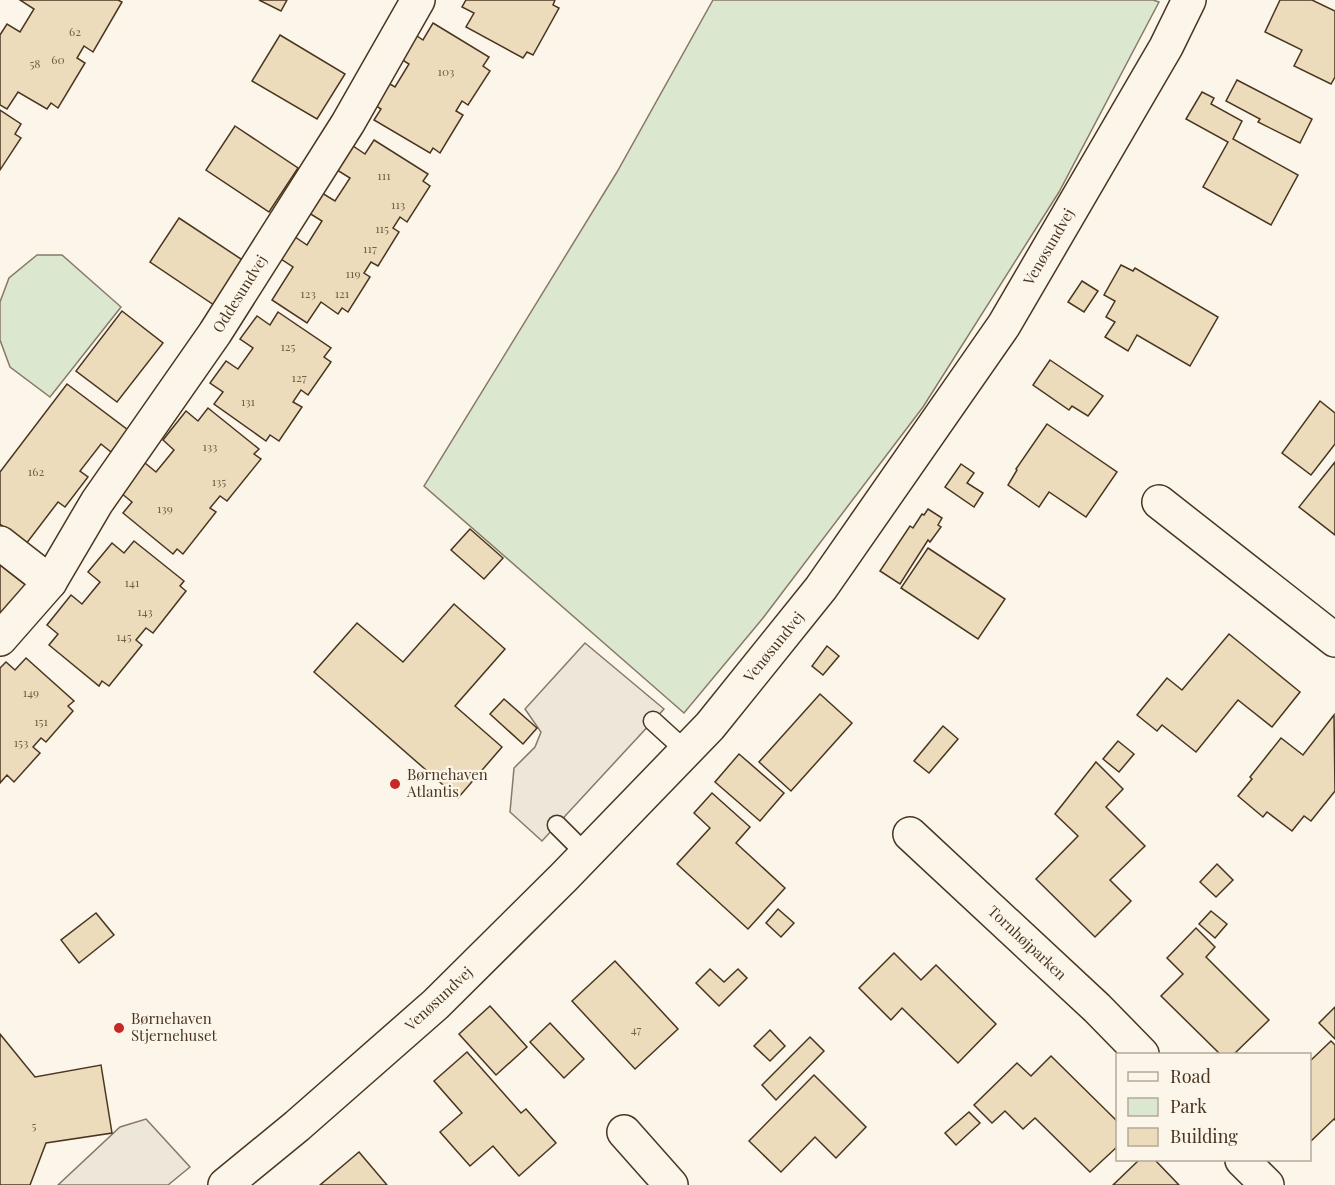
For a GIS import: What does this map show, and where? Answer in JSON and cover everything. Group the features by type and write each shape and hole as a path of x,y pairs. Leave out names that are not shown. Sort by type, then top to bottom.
{"street":[{"name":"Oddesundvej","path":"0,639 50,582 97,502 215,333 348,123 418,0"},
{"name":"Venøsundvej","path":"225,1185 297,1126 435,1004 586,854 710,726 821,588 1004,325 1166,48 1189,0"},
{"path":"1160,502 1335,640"},
{"path":"0,543 50,582"},
{"name":"Tornhøjparken","path":"910,834 1097,1008 1141,1053"},
{"path":"624,1132 671,1185"},
{"path":"1243,1161 1267,1185"}],"lane":[{"path":"653,721 686,751"},
{"path":"556,825 586,854"}],"green space":[{"path":"713,0 1153,0 1159,2 1059,192 923,407 763,618 684,713 424,486 617,172"},
{"path":"37,255 62,255 121,307 50,397 10,367 0,340 0,302 9,278"}],"shaded area":[{"path":"585,643 664,709 542,841 510,812 514,768 535,747 541,732 525,709"},
{"path":"146,1119 190,1167 168,1185 58,1185 120,1127"}],"building":[{"path":"20,0 118,0 122,2 93,52 84,46 77,58 85,63 58,108 51,103 47,109 18,92 7,109 0,105 0,35 7,24 20,32 34,9"},
{"path":"259,0 287,0 281,11"},
{"path":"466,0 555,0 553,5 559,8 533,55 527,52 523,58 466,27 474,13 462,7"},
{"path":"1280,0 1312,0 1335,11 1335,77 1331,84 1294,66 1302,50 1265,32"},
{"path":"433,23 489,57 483,66 490,71 468,105 462,101 456,111 463,115 440,153 433,148 430,153 374,120 381,109 370,102 383,80 395,87 409,64 396,56 411,32 423,40"},
{"path":"280,35 345,74 317,119 252,81"},
{"path":"1237,80 1312,119 1300,143 1258,122 1260,119 1226,101"},
{"path":"1202,92 1214,98 1211,104 1242,121 1233,139 1298,175 1271,225 1203,187 1228,142 1186,119"},
{"path":"0,110 21,124 15,134 21,138 0,170"},
{"path":"235,126 298,168 269,212 206,170"},
{"path":"374,140 428,174 423,181 430,186 407,222 400,217 393,228 399,232 378,266 371,262 364,273 370,277 348,312 342,308 338,314 321,302 307,323 272,300 293,267 281,259 295,237 307,245 322,221 309,213 322,193 335,201 350,178 337,170 353,146 365,154"},
{"path":"179,218 244,261 214,305 150,262"},
{"path":"1121,265 1133,271 1135,268 1218,317 1190,366 1137,335 1128,351 1105,337 1115,322 1106,317 1115,301 1104,295"},
{"path":"1082,281 1098,291 1084,312 1068,302"},
{"path":"122,311 163,343 117,402 76,371"},
{"path":"278,312 331,348 324,357 331,362 308,395 301,390 293,402 302,407 279,441 270,435 266,441 214,404 223,392 210,383 226,361 238,369 253,348 240,339 257,316 270,325"},
{"path":"1050,360 1103,396 1088,416 1072,406 1069,410 1033,385"},
{"path":"67,384 128,430 111,452 101,444 80,471 88,477 65,507 58,502 26,544 0,524 0,472"},
{"path":"1320,401 1335,413 1335,444 1311,475 1282,453"},
{"path":"208,408 259,449 254,454 261,459 227,501 220,496 210,508 216,512 183,554 177,549 173,554 123,513 132,502 121,493 145,463 156,472 174,450 163,440 186,411 198,421"},
{"path":"1047,424 1117,472 1086,517 1049,492 1039,507 1008,485 1016,469"},
{"path":"1335,462 1335,535 1299,507"},
{"path":"961,464 974,473 967,483 983,493 974,507 945,487"},
{"path":"928,509 942,518 938,525 941,527 930,542 928,540 900,584 880,571 910,526 913,528"},
{"path":"470,529 503,558 484,579 451,550"},
{"path":"134,541 184,581 180,586 186,591 153,633 146,628 136,640 142,645 109,686 102,681 99,686 49,645 58,634 47,625 71,595 82,604 100,582 88,572 112,543 124,553"},
{"path":"928,548 1005,599 978,639 901,588"},
{"path":"0,565 28,587 0,623"},
{"path":"454,604 505,649 455,706 502,747 458,798 314,672 357,623 403,662"},
{"path":"1229,634 1300,692 1272,727 1238,700 1196,752 1162,725 1157,731 1137,715 1167,678 1182,690"},
{"path":"827,646 839,656 823,675 812,666"},
{"path":"26,658 74,701 68,706 73,711 46,742 41,738 33,747 40,753 14,782 7,775 0,783 0,668 6,662 15,670"},
{"path":"820,694 852,723 791,791 759,762"},
{"path":"504,699 537,728 523,744 490,714"},
{"path":"1334,715 1335,791 1311,821 1304,816 1292,831 1267,812 1263,817 1238,796 1281,738 1303,755"},
{"path":"943,726 958,739 929,773 914,761"},
{"path":"1118,741 1134,754 1119,772 1103,759"},
{"path":"739,754 784,793 760,821 715,782"},
{"path":"1096,762 1123,789 1106,807 1145,846 1110,880 1131,901 1095,937 1036,879 1078,836 1055,814"},
{"path":"712,793 750,827 736,843 785,888 748,929 677,864 710,828 694,813"},
{"path":"1217,864 1233,880 1216,897 1200,882"},
{"path":"778,909 794,923 781,937 766,923"},
{"path":"1211,911 1227,924 1215,938 1199,924"},
{"path":"96,913 114,935 79,963 61,940"},
{"path":"1196,928 1215,947 1206,957 1269,1020 1235,1053 1219,1053 1161,996 1183,974 1167,958"},
{"path":"894,953 921,980 936,965 996,1024 958,1063 902,1008 891,1020 859,988"},
{"path":"615,961 678,1029 635,1069 572,1001"},
{"path":"710,969 724,982 738,969 747,978 719,1006 696,983"},
{"path":"490,1006 527,1047 496,1075 459,1034"},
{"path":"1335,1007 1335,1039 1319,1023"},
{"path":"550,1023 584,1059 564,1078 530,1042"},
{"path":"770,1030 785,1046 770,1061 754,1046"},
{"path":"0,1034 35,1077 101,1065 112,1133 46,1143 30,1185 0,1185"},
{"path":"810,1037 824,1051 776,1100 762,1085"},
{"path":"1331,1041 1335,1045 1335,1120 1311,1141 1311,1060"},
{"path":"467,1052 521,1113 526,1109 556,1143 519,1176 493,1146 470,1166 440,1132 462,1113 434,1081"},
{"path":"1051,1056 1116,1120 1116,1148 1090,1172 1035,1118 1023,1129 1005,1111 992,1123 974,1105 1017,1063 1031,1076"},
{"path":"814,1075 866,1127 836,1158 815,1137 781,1172 749,1141"},
{"path":"969,1112 980,1123 956,1145 945,1133"},
{"path":"359,1152 387,1185 320,1185"},
{"path":"1138,1161 1156,1161 1179,1185 1113,1185"}],"place":[{"name":"Børnehaven Atlantis","path":"395,784"},
{"name":"Børnehaven Stjernehuset","path":"119,1028"}]}
